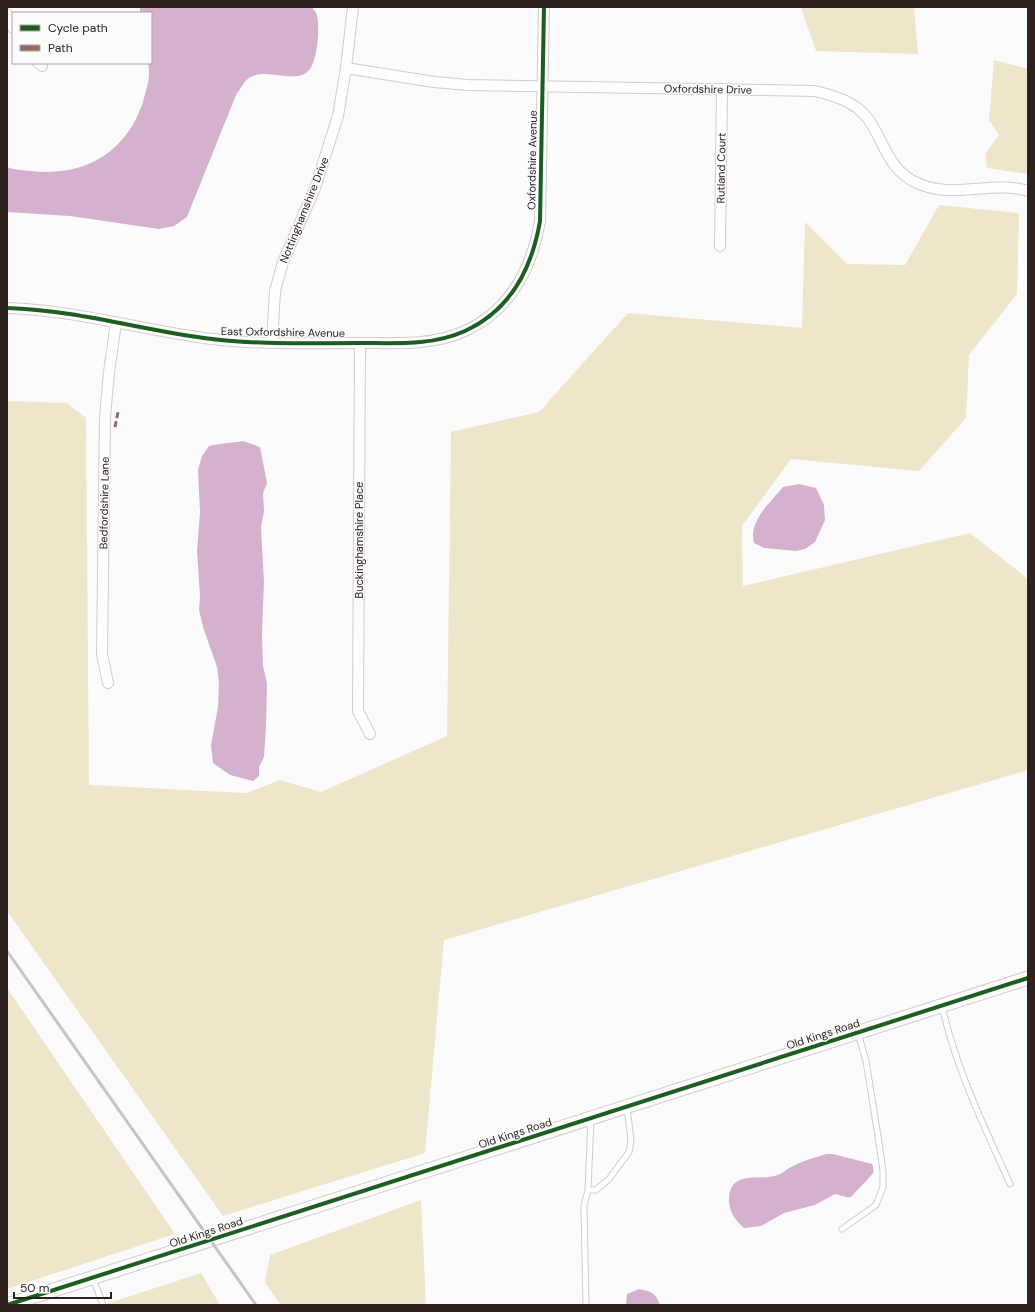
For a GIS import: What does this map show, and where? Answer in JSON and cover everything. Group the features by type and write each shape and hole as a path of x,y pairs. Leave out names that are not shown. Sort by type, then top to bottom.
{"street":[{"name":"Nottinghamshire Drive","path":"272,343 275,291 283,262 315,188 338,116 346,68 353,7"},
{"name":"Oxfordshire Avenue","path":"503,304 521,280 531,261 540,221 544,7"},
{"path":"7,14 12,26"},
{"name":"Oxfordshire Drive","path":"346,68 448,83 815,91 836,96 853,105 867,118 892,163 903,174 916,182 930,188 948,191 1001,188 1028,192"},
{"name":"Rutland Court","path":"720,246 722,89"},
{"name":"East Oxfordshire Avenue","path":"7,308 64,313 227,341 272,343 425,343 446,338 465,331 484,321 503,304"},
{"name":"Bedfordshire Lane","path":"108,683 102,654 104,417 116,323"},
{"name":"Buckinghamshire Place","path":"360,343 358,711 370,734"},
{"name":"Old Kings Road","path":"7,1305 1028,978"}],"lane":[{"path":"942,1005 948,1032 970,1095 1010,1184"},
{"path":"842,1229 876,1205 883,1187 883,1171 866,1061 858,1032"},
{"path":"588,1190 596,1190 610,1179 629,1152 631,1141 626,1106"},
{"path":"586,1305 584,1206 588,1190 591,1118"},
{"path":"93,1278 103,1305"}],"shaded area":[{"path":"140,7 312,7 317,15 318,21 316,55 310,69 300,76 263,74 256,75 245,81 236,95 187,217 174,226 159,229 70,216 7,212 7,167 31,171 50,172 68,170 85,165 100,158 114,148 126,135 143,102 149,78 148,64 152,64 152,12 140,12"},
{"path":"802,7 914,7 918,54 816,51 802,11"},
{"path":"994,60 1028,69 1028,174 987,168 985,154 999,135 989,120"},
{"path":"939,205 1019,213 1017,294 969,355 966,418 919,471 791,459 742,526 743,586 970,533 1028,579 1028,770 444,940 425,1153 223,1216 7,911 7,401 67,403 86,418 89,785 246,793 280,780 321,792 447,736 451,432 539,412 628,313 802,328 805,222 847,264 905,265"},
{"path":"243,441 260,447 267,483 263,493 264,511 261,527 264,582 262,634 263,666 267,683 266,728 264,757 259,767 259,776 253,781 230,775 213,763 211,745 218,707 219,682 217,667 203,627 199,610 200,596 197,551 200,512 198,470 202,456 209,446"},
{"path":"799,484 816,488 824,505 825,520 815,542 805,549 796,551 764,548 754,543 754,527 761,513 783,487"},
{"path":"7,988 175,1234 7,1289"},
{"path":"826,1154 833,1154 872,1164 873,1173 851,1197 835,1194 815,1205 784,1213 761,1226 744,1228 736,1220 729,1202 730,1191 734,1184 739,1180 778,1175 799,1163"},
{"path":"421,1200 426,1305 281,1305 265,1283 270,1255"},
{"path":"201,1273 220,1305 103,1305"},
{"path":"639,1289 655,1295 660,1305 626,1305 627,1294"}],"railway":[{"path":"7,951 256,1305"}],"marked path":[{"path":"115,427 118,412"}],"cycle path":[{"path":"7,308 57,312 204,338 262,343 413,343 440,339 465,331 495,312 517,286 525,271 536,238 540,221 544,7"},
{"path":"7,1305 1028,978"}]}
